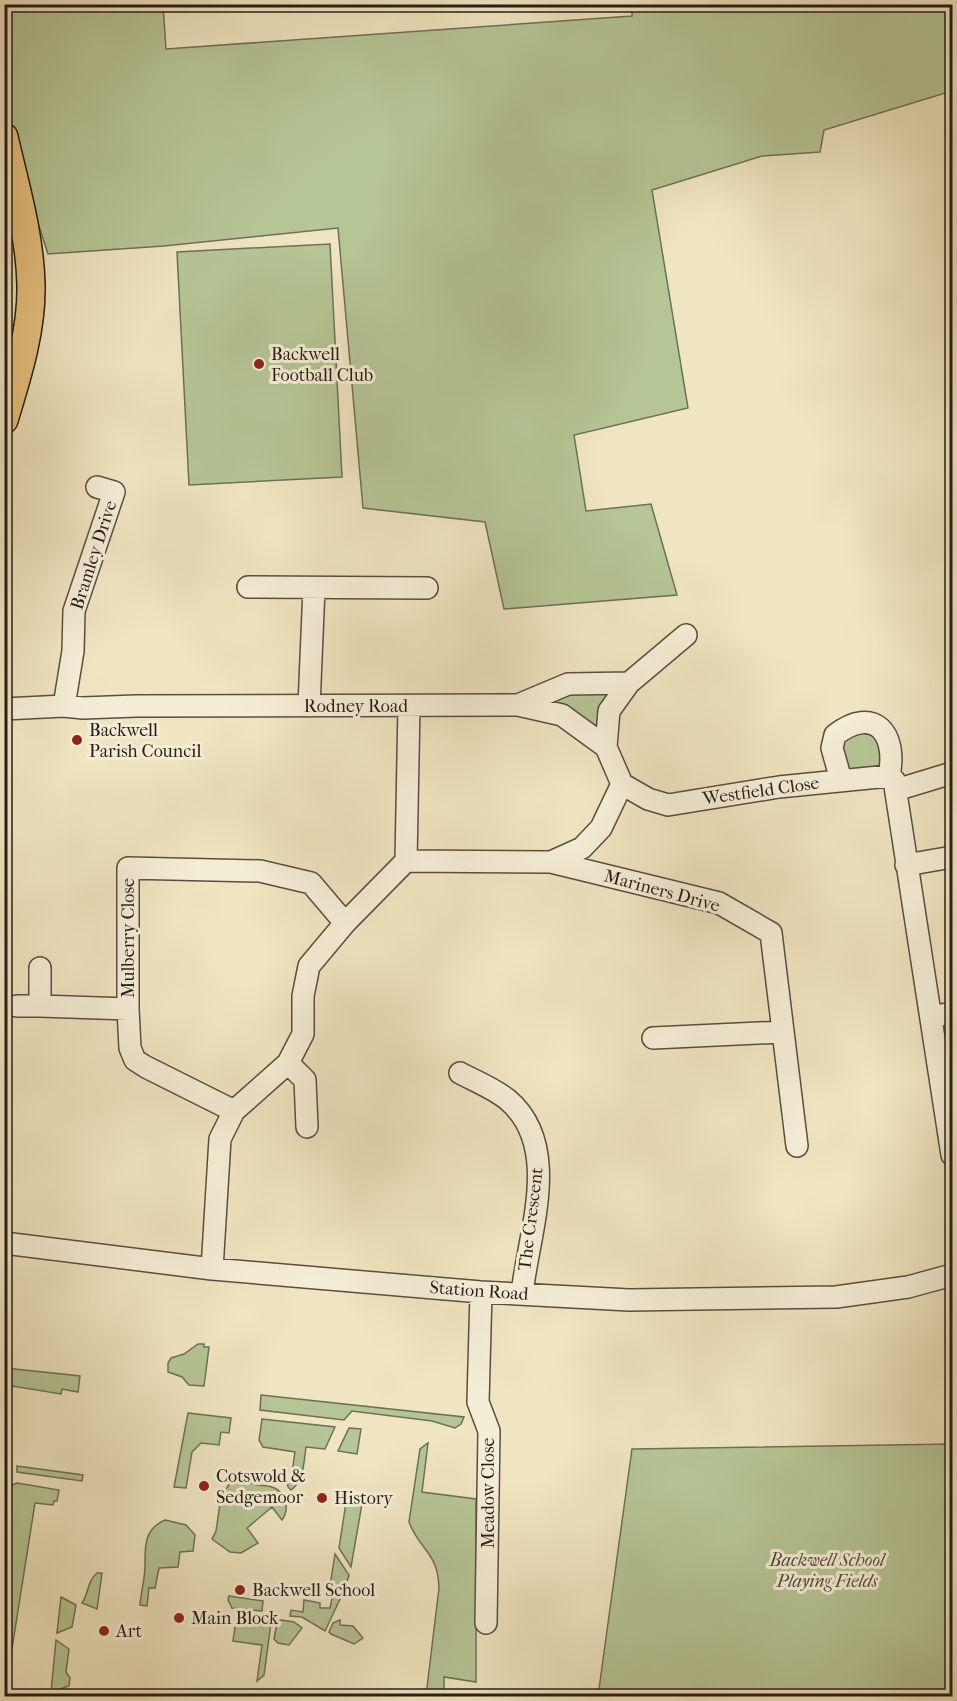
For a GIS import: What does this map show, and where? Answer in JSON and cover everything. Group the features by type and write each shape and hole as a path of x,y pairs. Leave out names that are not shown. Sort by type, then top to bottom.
{"main road":[{"path":"4,137 27,241 31,286 26,331 17,376 4,420"}],"street":[{"name":"Bramley Drive","path":"64,706 73,651 74,611 114,492 97,487"},
{"path":"248,587 427,588"},
{"path":"309,706 314,588"},
{"path":"551,862 582,848 601,828 622,784 606,747 609,711 628,683 686,635"},
{"name":"Rodney Road","path":"4,709 64,706 83,708 518,705 568,684 628,683"},
{"path":"518,705 562,715 606,747"},
{"path":"212,1269 220,1139 234,1111 288,1063 303,1034 303,996 309,966 345,923 406,861 410,706"},
{"path":"841,780 832,748 835,735 846,727 858,723 871,723 882,729 890,742 893,759 892,783 952,1155"},
{"name":"Westfield Close","path":"622,784 648,799 668,805 779,787 841,780 892,783 952,773"},
{"path":"906,865 952,857"},
{"name":"Mariners Drive","path":"406,861 551,862 719,903 771,933 797,1146"},
{"name":"Mulberry Close","path":"234,1111 135,1060 130,1048 128,1009 128,868 260,871 311,883 345,923"},
{"path":"40,968 40,1006"},
{"path":"17,1006 128,1009"},
{"path":"931,1017 952,1013"},
{"path":"653,1038 782,1032"},
{"path":"288,1063 304,1080 307,1127"},
{"name":"The Crescent","path":"460,1073 508,1100 525,1120 535,1142 539,1162 537,1200 522,1294"},
{"name":"Station Road","path":"4,1243 212,1269 481,1292 629,1300 836,1297 951,1282"},
{"name":"Meadow Close","path":"481,1292 478,1402 489,1431 486,1623"}],"green space":[{"path":"4,5 163,5 166,49 632,16 632,5 952,5 952,91 824,130 820,152 762,156 652,190 688,408 574,435 586,511 651,504 677,595 504,609 485,522 363,508 338,228 164,246 48,254 15,152 5,97"},
{"name":"Backwell Football Club","path":"330,244 342,477 189,485 177,252"},
{"path":"628,683 606,747 518,705 568,684"},
{"path":"871,723 889,776 841,780 835,735"},
{"path":"198,1344 209,1347 204,1386 189,1385 182,1377 168,1372 168,1363 171,1358 184,1354"},
{"path":"5,1368 80,1376 78,1392 62,1389 61,1394 6,1385 5,1393"},
{"path":"261,1395 464,1417 461,1424 455,1428 432,1421 352,1411 344,1420 260,1410"},
{"path":"188,1413 231,1418 229,1433 221,1432 219,1445 201,1443 192,1452 186,1488 174,1487"},
{"path":"262,1419 335,1427 325,1449 306,1447 301,1476 291,1490 287,1479 291,1479 295,1452 263,1447 259,1440"},
{"path":"349,1428 361,1429 357,1454 338,1451"},
{"path":"428,1443 422,1492 476,1499 476,1682 444,1677 444,1696 426,1696 439,1588 438,1576 432,1559 413,1532 409,1522 420,1449"},
{"name":"Backwell School Playing Fields","path":"952,1444 952,1696 598,1696 632,1449"},
{"path":"17,1466 83,1475 82,1481 17,1472"},
{"path":"235,1475 253,1484 277,1489 281,1492 286,1506 282,1520 272,1507 247,1528 258,1543 241,1553 230,1552 212,1539 216,1531 221,1497"},
{"path":"17,1483 59,1490 57,1501 54,1501 53,1505 35,1503 5,1693 5,1488"},
{"path":"347,1496 363,1498 351,1567 339,1548"},
{"path":"165,1520 186,1525 195,1535 193,1551 180,1552 178,1567 159,1568 155,1588 149,1588 147,1606 140,1605 147,1539 153,1528"},
{"path":"335,1554 349,1575 344,1592 333,1591 330,1586"},
{"path":"97,1573 102,1573 97,1609 82,1603 91,1580"},
{"path":"333,1594 342,1595 325,1631 302,1617 290,1616 291,1610 303,1612 304,1600 320,1603 320,1608 330,1608"},
{"path":"229,1596 263,1601 262,1611 232,1608 228,1600"},
{"path":"61,1597 76,1605 72,1627 57,1633"},
{"path":"237,1614 268,1618 271,1623 264,1675 257,1681 262,1645 233,1641"},
{"path":"281,1620 294,1622 302,1628 289,1645 278,1643 274,1639 277,1623"},
{"path":"340,1620 340,1625 353,1626 363,1638 354,1644 331,1634 329,1632 333,1623"},
{"path":"56,1640 69,1649 66,1672 70,1678 69,1686 51,1692"}],"place":[{"name":"Backwell Football Club","path":"259,364"},
{"name":"Backwell Parish Council","path":"77,740"},
{"name":"Cotswold & Sedgemoor","path":"204,1486"},
{"name":"History","path":"322,1498"},
{"name":"Backwell School","path":"240,1590"},
{"name":"Main Block","path":"179,1618"},
{"name":"Art","path":"104,1631"}]}
